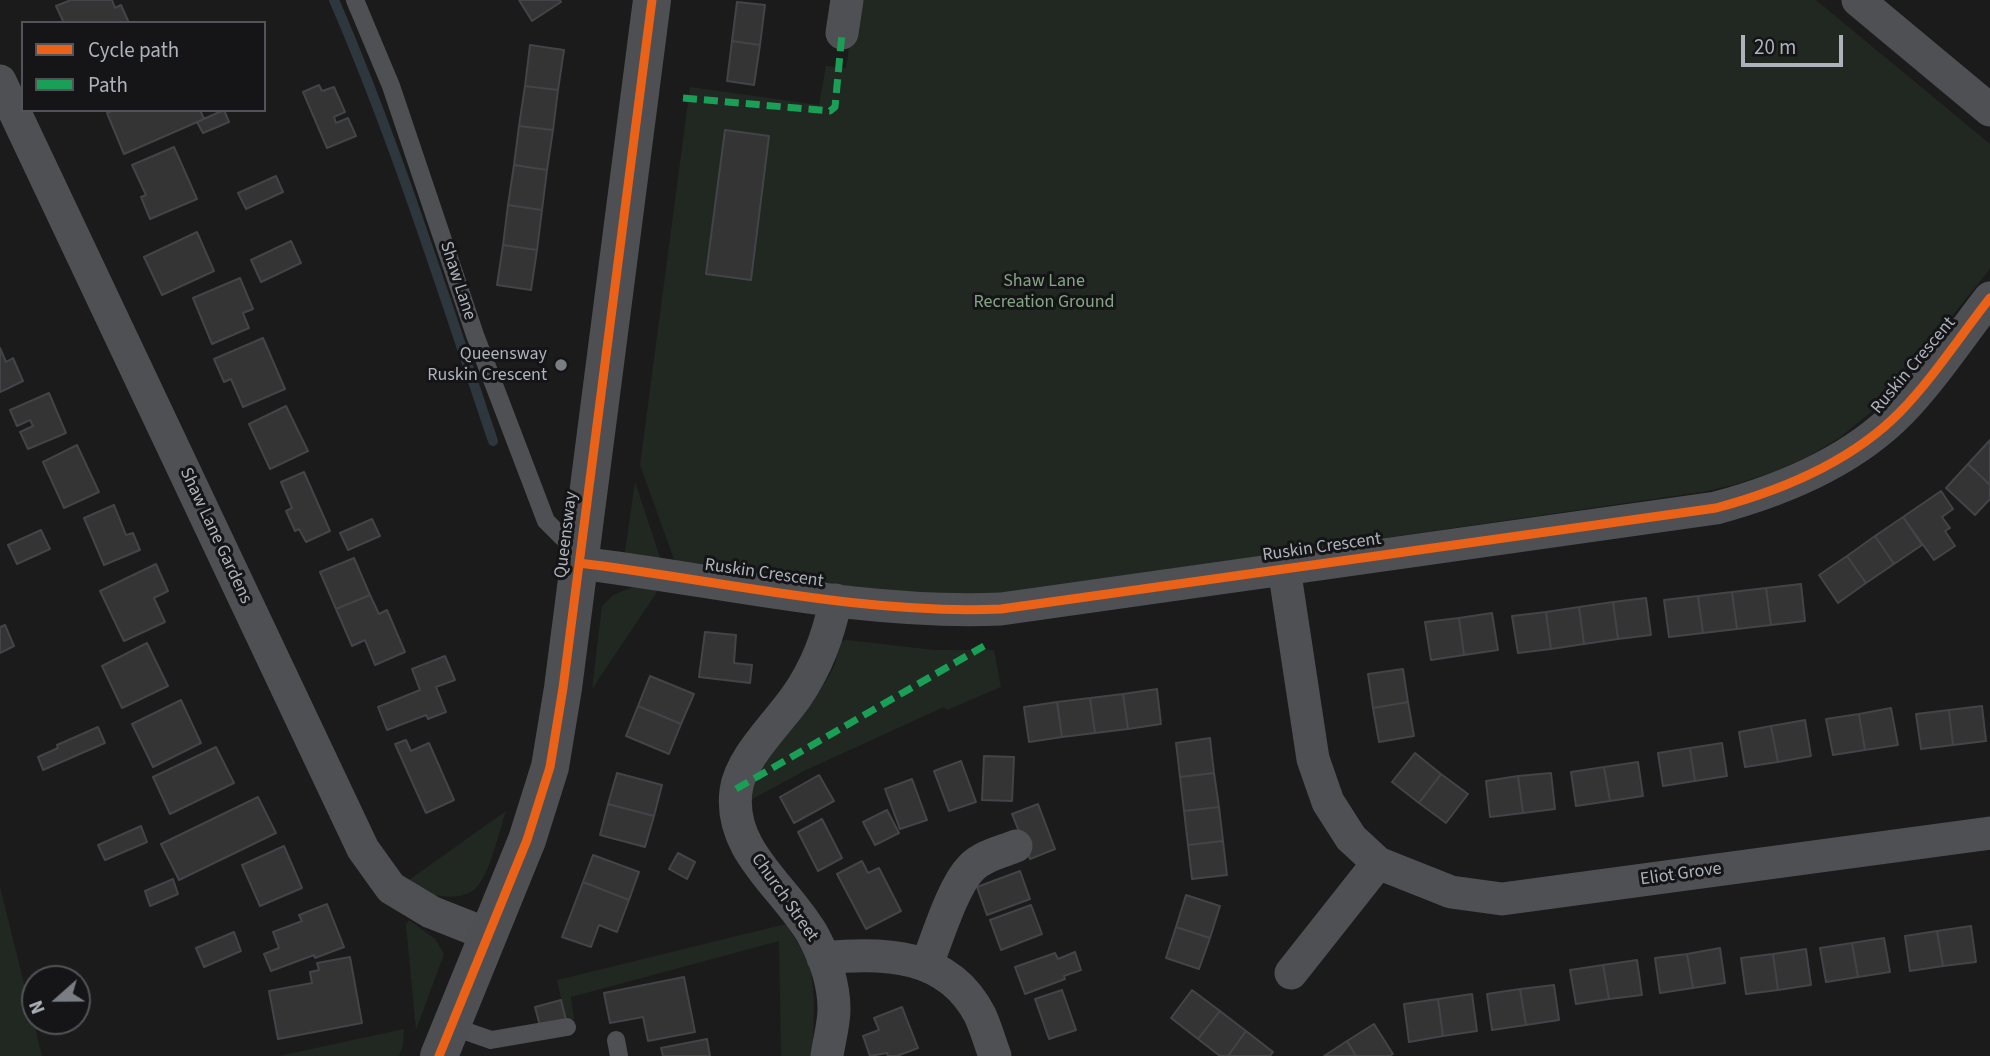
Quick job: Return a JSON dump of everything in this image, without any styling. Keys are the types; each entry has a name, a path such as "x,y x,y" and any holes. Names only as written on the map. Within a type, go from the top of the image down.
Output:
{"street":[{"name":"Queensway","path":"445,1041 527,840 550,766 563,688 652,0"},
{"path":"842,33 848,0"},
{"path":"1878,6 1990,110"},
{"name":"Shaw Lane Gardens","path":"0,81 362,849 391,888 431,912 489,935"},
{"name":"Ruskin Crescent","path":"580,554 836,600 956,611 1001,609 1717,508 1747,500 1829,464 1858,448 1879,432 1901,411 1990,298"},
{"name":"Eliot Grove","path":"1284,568 1313,759 1328,802 1351,838 1378,863 1451,892 1502,899 1990,832"},
{"name":"Church Street","path":"827,1056 834,1010 830,979 823,958 814,937 752,855 737,824 736,789 749,758 795,698 819,660 836,600"},
{"path":"927,964 961,879 972,866 983,859 1016,846"},
{"path":"1291,973 1378,863"},
{"path":"823,958 888,956 927,964 953,980 968,998 980,1016 995,1056"}],"lane":[{"name":"Shaw Lane","path":"355,0 391,86 475,335 546,521 580,554"},
{"path":"445,1041 491,1041 567,1027"}],"green space":[{"name":"Shaw Lane Recreation Ground","path":"856,0 1816,0 1990,144 1990,269 1881,404 1839,438 1774,472 1702,492 1011,592 942,597 860,589 675,562 640,465 690,87 819,105 826,66 846,68"},
{"path":"635,482 660,557 659,563 625,552"},
{"path":"635,586 657,589 657,592 592,689 602,606 613,595"},
{"path":"840,641 934,650 994,650 1001,687 947,710 944,707 806,770 745,803 757,769 808,699 825,683 835,664"},
{"path":"506,811 490,863 475,889 451,897 424,892 409,880"},
{"path":"0,887 21,972 21,1035 37,1035 42,1056 0,1056"},
{"path":"409,920 435,939 444,954 416,1030 406,925"},
{"path":"786,924 810,963 814,1000 813,1056 781,1056 779,941 571,997 574,1019 566,1020 557,980"},
{"path":"404,1029 399,1056 279,1056"}],"building":[{"path":"71,0 112,0 115,8 121,5 128,21 63,21 56,6"},
{"path":"519,0 560,0 561,2 532,21"},
{"path":"737,2 765,5 760,45 732,41"},
{"path":"732,41 760,45 754,85 727,81"},
{"path":"530,45 564,50 558,90 525,86"},
{"path":"319,85 322,91 334,87 345,112 334,117 336,123 348,118 356,136 327,148 303,92"},
{"path":"525,86 558,90 553,130 519,126"},
{"path":"201,112 204,119 124,154 107,113"},
{"path":"225,112 229,122 203,133 197,122"},
{"path":"519,126 553,130 547,170 514,165"},
{"path":"725,130 769,136 751,280 706,274"},
{"path":"174,147 197,199 150,219 141,197 146,195 132,165"},
{"path":"514,165 547,170 542,210 508,205"},
{"path":"276,176 283,192 246,209 238,193"},
{"path":"508,205 542,210 537,250 503,245"},
{"path":"197,232 214,271 162,295 144,257"},
{"path":"291,241 301,263 261,282 251,260"},
{"path":"503,245 537,250 531,290 497,285"},
{"path":"240,278 253,309 243,313 249,328 212,344 193,298"},
{"path":"263,338 285,389 243,407 231,379 224,382 214,359"},
{"path":"0,348 6,362 13,358 23,381 0,392"},
{"path":"49,393 66,433 28,449 20,432 33,426 30,420 17,426 10,410"},
{"path":"286,406 308,451 270,469 249,424"},
{"path":"1990,440 1990,485 1968,464"},
{"path":"77,445 99,492 64,508 43,462"},
{"path":"1968,464 1990,485 1990,499 1975,515 1946,488"},
{"path":"304,472 330,531 306,542 299,529 295,531 286,511 292,508 281,482"},
{"path":"1941,491 1953,509 1942,517 1950,528 1945,531 1955,546 1934,560 1903,517"},
{"path":"114,505 126,535 133,533 140,550 104,565 84,518"},
{"path":"1903,517 1922,545 1894,564 1875,536"},
{"path":"372,519 380,536 348,550 340,533"},
{"path":"41,530 50,549 17,564 8,545"},
{"path":"1875,536 1894,564 1866,583 1847,556"},
{"path":"1847,556 1866,583 1838,603 1819,575"},
{"path":"354,558 370,595 336,609 320,572"},
{"path":"156,564 168,591 154,598 165,622 124,641 100,591"},
{"path":"1801,584 1805,621 1771,625 1766,588"},
{"path":"1766,588 1771,625 1737,629 1732,592"},
{"path":"1732,592 1737,629 1703,633 1698,596"},
{"path":"370,595 379,614 387,610 405,652 375,665 365,640 352,646 336,609"},
{"path":"1698,596 1703,633 1669,637 1664,600"},
{"path":"1646,598 1651,635 1618,639 1613,602"},
{"path":"1613,602 1618,639 1584,644 1579,607"},
{"path":"1579,607 1584,644 1551,649 1546,612"},
{"path":"1546,612 1551,649 1518,653 1512,616"},
{"path":"1492,613 1498,650 1464,655 1459,618"},
{"path":"1459,618 1464,655 1431,660 1425,622"},
{"path":"5,625 14,646 0,653 0,627"},
{"path":"705,632 736,635 734,663 752,665 750,683 699,677"},
{"path":"147,643 168,686 122,708 102,666"},
{"path":"445,656 455,680 436,687 446,712 428,719 426,715 387,730 378,707 420,690 412,669"},
{"path":"1403,669 1408,702 1373,708 1368,674"},
{"path":"650,676 694,694 681,724 638,706"},
{"path":"1157,689 1161,724 1128,729 1123,694"},
{"path":"1123,694 1128,729 1095,733 1090,698"},
{"path":"1090,698 1095,733 1062,737 1057,702"},
{"path":"181,700 201,743 153,767 132,724"},
{"path":"1057,702 1062,737 1029,742 1024,707"},
{"path":"1408,702 1414,736 1379,742 1373,708"},
{"path":"638,706 681,724 669,754 626,736"},
{"path":"1982,706 1986,741 1953,745 1949,710"},
{"path":"1891,708 1898,745 1865,750 1859,714"},
{"path":"1949,710 1953,745 1921,749 1916,714"},
{"path":"1859,714 1865,750 1833,755 1826,719"},
{"path":"1805,720 1811,756 1778,762 1771,726"},
{"path":"1771,726 1778,762 1745,767 1739,732"},
{"path":"98,727 105,743 43,770 38,757 58,748 57,745"},
{"path":"1210,738 1214,773 1180,777 1176,743"},
{"path":"406,740 411,751 429,743 454,800 426,813 395,744"},
{"path":"1722,743 1727,776 1695,781 1690,748"},
{"path":"216,747 234,783 170,814 153,777"},
{"path":"1690,748 1695,781 1663,786 1658,753"},
{"path":"1415,753 1441,774 1419,803 1392,782"},
{"path":"984,756 1014,757 1012,801 982,800"},
{"path":"961,761 976,802 949,811 934,771"},
{"path":"1638,762 1643,796 1610,801 1604,767"},
{"path":"1604,767 1610,801 1576,806 1571,772"},
{"path":"617,773 662,785 654,816 608,804"},
{"path":"1214,773 1219,807 1184,811 1180,777"},
{"path":"1551,773 1555,809 1523,813 1518,776"},
{"path":"1441,774 1468,794 1446,823 1419,803"},
{"path":"819,775 834,801 794,823 780,797"},
{"path":"1518,776 1523,813 1490,817 1486,781"},
{"path":"912,779 927,820 900,829 885,789"},
{"path":"258,797 276,833 179,880 161,844"},
{"path":"608,804 654,816 645,847 600,835"},
{"path":"1038,804 1055,849 1030,859 1012,814"},
{"path":"1219,807 1223,841 1188,845 1184,811"},
{"path":"887,810 899,833 875,845 863,822"},
{"path":"822,819 842,858 818,871 798,832"},
{"path":"141,826 147,842 105,860 98,845"},
{"path":"1223,841 1227,875 1192,879 1188,845"},
{"path":"284,846 302,888 260,906 242,865"},
{"path":"678,853 695,862 687,879 669,869"},
{"path":"593,855 639,872 629,900 583,882"},
{"path":"862,861 868,873 879,868 901,911 866,929 837,874"},
{"path":"1020,871 1030,899 987,915 977,887"},
{"path":"173,879 178,894 150,906 145,891"},
{"path":"583,882 629,900 617,932 599,925 591,947 562,937"},
{"path":"1186,895 1220,906 1210,938 1176,927"},
{"path":"327,904 344,947 271,971 264,954 279,948 273,932 302,921 299,915"},
{"path":"1031,905 1042,934 1001,950 990,920"},
{"path":"1971,926 1976,962 1943,966 1937,931"},
{"path":"1176,927 1210,938 1199,969 1166,958"},
{"path":"1937,931 1943,966 1910,971 1905,936"},
{"path":"234,932 241,951 204,967 196,948"},
{"path":"1884,938 1890,972 1858,977 1852,943"},
{"path":"1852,943 1858,977 1826,982 1820,948"},
{"path":"1720,948 1725,983 1693,988 1687,954"},
{"path":"1806,949 1811,985 1778,990 1773,954"},
{"path":"1075,952 1081,970 1025,994 1015,967 1055,953 1058,959"},
{"path":"1687,954 1693,988 1660,993 1655,958"},
{"path":"1773,954 1778,990 1746,994 1741,958"},
{"path":"350,957 362,1023 278,1039 269,991 312,983 310,972 319,970 317,963"},
{"path":"1637,960 1642,995 1609,999 1603,965"},
{"path":"1603,965 1609,999 1576,1004 1570,970"},
{"path":"684,977 695,1032 648,1041 643,1017 610,1023 604,993"},
{"path":"1554,985 1559,1020 1526,1025 1520,989"},
{"path":"1520,989 1526,1025 1492,1030 1487,994"},
{"path":"1062,990 1076,1030 1049,1039 1035,999"},
{"path":"1192,990 1220,1011 1198,1039 1171,1018"},
{"path":"1472,994 1477,1031 1443,1036 1438,999"},
{"path":"1438,999 1443,1036 1409,1042 1404,1004"},
{"path":"561,1000 566,1020 540,1026 535,1007"},
{"path":"902,1007 918,1048 897,1056 888,1056 887,1053 870,1056 863,1036 879,1030 874,1018"},
{"path":"1220,1011 1246,1031 1228,1056 1220,1056 1198,1039"},
{"path":"1374,1024 1393,1054 1356,1056 1347,1041"},
{"path":"1246,1031 1273,1052 1270,1056 1228,1056"},
{"path":"707,1039 710,1056 663,1056 661,1048"},
{"path":"1347,1041 1356,1056 1324,1056"}],"waterway":[{"path":"334,0 398,163 493,441"}],"marked path":[{"path":"683,98 830,111 835,107 842,33"},
{"path":"736,789 984,646"}],"cycle path":[{"path":"439,1056 527,840 550,767 563,688 652,0"},
{"path":"579,563 842,602 895,607 1001,609 1716,508 1791,483 1815,472 1838,460 1881,430 1924,385 1990,298"}],"place":[{"name":"Queensway Ruskin Crescent","path":"561,365"}]}
